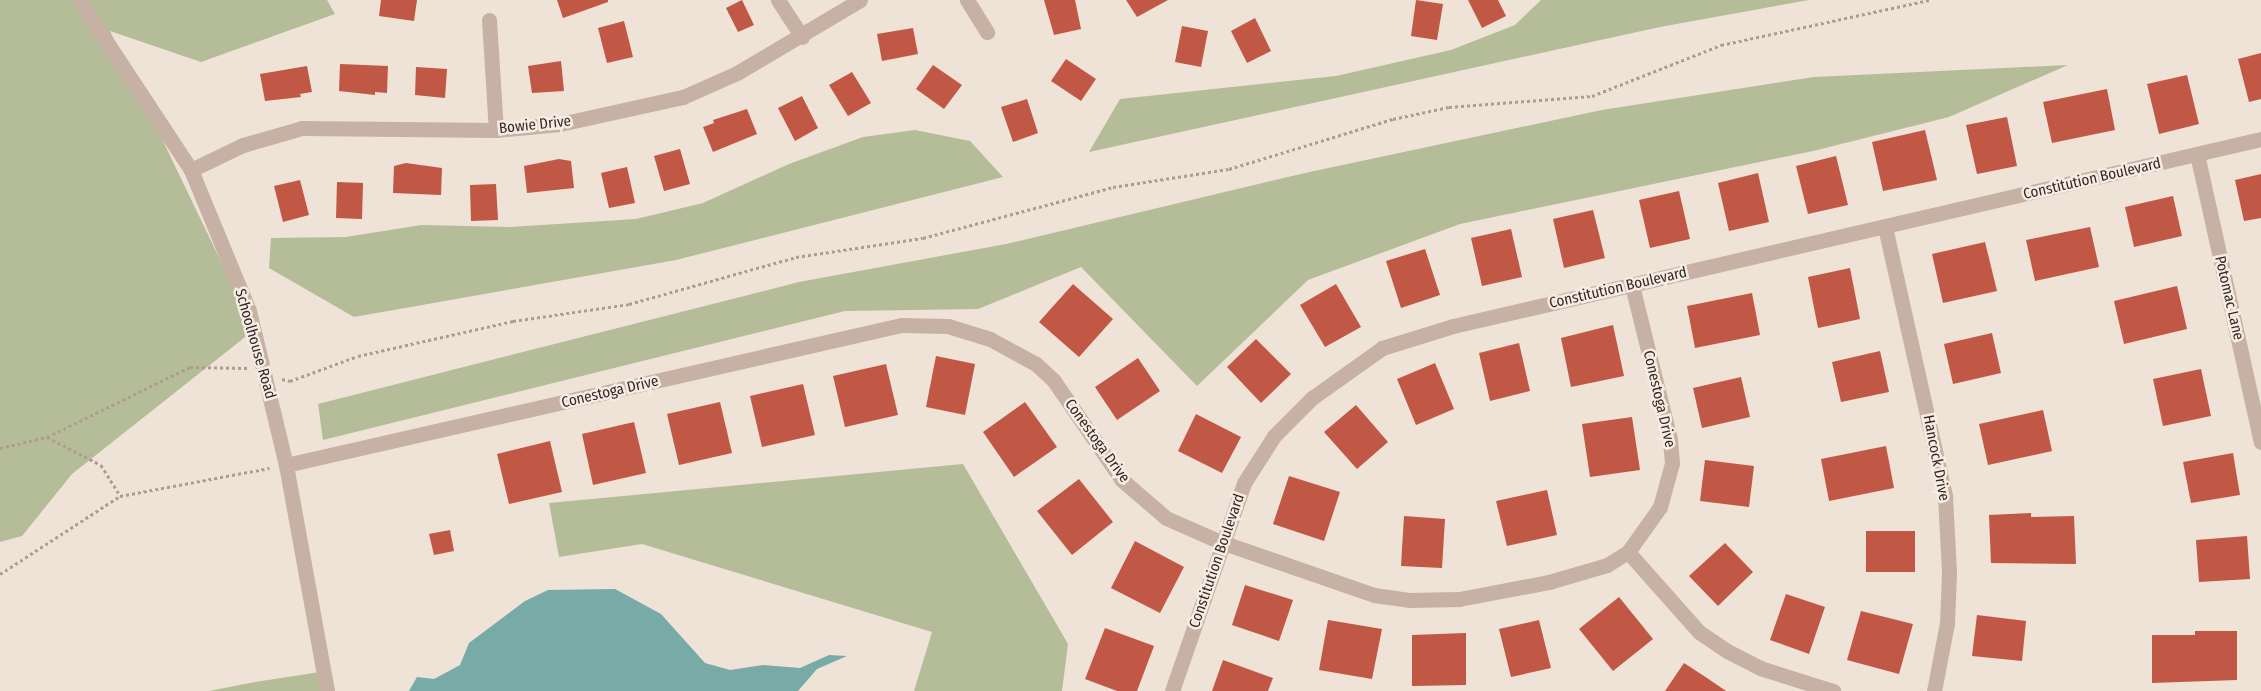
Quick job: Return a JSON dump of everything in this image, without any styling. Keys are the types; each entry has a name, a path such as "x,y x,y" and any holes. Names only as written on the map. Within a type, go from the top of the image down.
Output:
{"street":[{"name":"Schoolhouse Road","path":"79,0 191,170 207,200 249,311 266,374 286,465 327,691"},
{"path":"777,0 802,37"},
{"name":"Bowie Drive","path":"191,170 243,145 303,128 496,130 560,124 683,97 737,73 802,37 860,0"},
{"path":"967,0 987,32"},
{"path":"489,20 496,130"},
{"name":"Constitution Boulevard","path":"1172,691 1221,542 1244,483 1274,436 1357,363 1408,338 2261,139"},
{"name":"Potomac Lane","path":"2197,154 2261,442"},
{"name":"Hancock Drive","path":"1885,227 1945,496 1950,573 1947,623 1934,691"},
{"name":"Conestoga Drive","path":"286,465 870,332 924,324 980,335 1036,364 1054,381 1122,480 1166,518 1221,542 1374,595 1409,600 1459,599 1549,582 1607,566 1628,552 1660,507 1672,463 1632,285"},
{"path":"1628,552 1699,632 1727,651 1760,669 1833,691"}],"path":[{"path":"0,448 47,437 190,367 242,366 290,381 358,356 513,321 629,304 796,257 923,238 1113,187 1229,169 1393,119 1449,107 1592,96 1721,45 1929,0"},
{"path":"47,437 101,465 120,496"},
{"path":"0,574 120,496 286,465"}],"green space":[{"path":"0,0 327,0 335,14 201,62 110,31 254,330 72,474 22,536 0,542"},
{"path":"1541,0 1809,0 1660,27 1089,152 1120,99 1336,76 1451,50 1515,25"},
{"path":"2068,65 1949,117 1813,151 1460,224 1308,280 1197,386 1081,267 978,309 845,311 323,440 318,404 799,282 1006,244 1305,173 1602,110 1814,77"},
{"path":"915,130 970,141 1003,177 676,260 354,317 269,268 271,238 346,237 421,225 510,227 636,219 703,203 789,164 863,137"},
{"path":"963,464 1068,644 1062,691 914,691 932,632 642,544 559,557 549,503"},
{"path":"320,672 324,691 209,691 255,682"}],"water":[{"path":"615,589 661,614 705,663 730,670 763,665 800,668 829,655 847,656 817,669 798,691 409,691 417,677 434,679 460,665 469,643 525,601 548,590"}],"building":[{"path":"381,0 417,0 414,21 379,16"},
{"path":"557,0 608,0 608,2 563,18"},
{"path":"742,0 754,25 738,32 726,8"},
{"path":"1044,0 1075,0 1081,29 1054,35"},
{"path":"1126,0 1168,0 1137,17"},
{"path":"1416,0 1443,4 1437,40 1411,36"},
{"path":"1468,0 1498,0 1506,16 1482,28"},
{"path":"1255,18 1271,51 1247,63 1231,31"},
{"path":"624,21 633,57 607,63 598,28"},
{"path":"1182,26 1208,31 1201,67 1175,62"},
{"path":"913,28 918,54 882,61 877,34"},
{"path":"2261,53 2261,99 2249,102 2238,59"},
{"path":"1066,59 1096,79 1081,101 1051,81"},
{"path":"561,61 564,91 532,93 528,66"},
{"path":"340,64 388,66 387,93 375,92 375,95 339,91"},
{"path":"933,65 962,85 944,109 916,89"},
{"path":"307,66 312,92 300,94 301,97 265,101 260,74"},
{"path":"416,67 447,69 445,98 415,95"},
{"path":"852,72 871,103 848,116 829,85"},
{"path":"2187,75 2199,124 2159,134 2147,84"},
{"path":"2107,89 2115,130 2052,143 2043,102"},
{"path":"802,96 818,128 795,141 778,108"},
{"path":"1027,99 1038,133 1013,142 1001,107"},
{"path":"747,109 757,134 713,152 703,127 714,123 713,120"},
{"path":"2007,117 2017,166 1977,174 1966,125"},
{"path":"1925,130 1937,180 1883,191 1872,142"},
{"path":"680,149 690,184 664,191 654,156"},
{"path":"1836,156 1848,205 1808,214 1796,166"},
{"path":"559,159 571,161 574,188 527,193 524,166"},
{"path":"406,163 442,168 441,195 393,193 394,166"},
{"path":"627,167 635,203 609,208 601,173"},
{"path":"1758,173 1769,222 1729,231 1718,183"},
{"path":"2261,174 2261,218 2244,221 2235,180"},
{"path":"300,180 309,215 283,222 274,186"},
{"path":"337,182 363,183 362,219 336,218"},
{"path":"496,184 498,220 471,221 470,185"},
{"path":"1679,191 1690,239 1650,248 1639,200"},
{"path":"2173,196 2182,236 2134,247 2125,207"},
{"path":"1593,210 1605,258 1564,268 1553,219"},
{"path":"2090,227 2099,267 2035,281 2026,240"},
{"path":"1511,229 1522,277 1482,286 1471,238"},
{"path":"1985,242 1997,291 1943,303 1932,254"},
{"path":"1425,249 1440,295 1401,308 1386,261"},
{"path":"1850,268 1860,319 1818,328 1808,277"},
{"path":"1073,284 1113,319 1079,357 1039,322"},
{"path":"1336,284 1361,327 1325,347 1300,305"},
{"path":"2177,286 2187,329 2124,344 2114,301"},
{"path":"1752,293 1760,335 1695,348 1687,306"},
{"path":"1613,325 1624,376 1571,387 1561,338"},
{"path":"1992,333 2001,373 1953,384 1944,344"},
{"path":"1256,339 1291,374 1261,403 1227,367"},
{"path":"1519,343 1530,391 1490,401 1479,353"},
{"path":"1880,351 1889,392 1841,402 1832,362"},
{"path":"936,356 975,364 965,415 926,407"},
{"path":"1138,358 1160,391 1117,420 1095,387"},
{"path":"1435,363 1454,409 1416,425 1397,379"},
{"path":"886,364 898,415 845,427 833,376"},
{"path":"2201,369 2211,416 2163,426 2153,379"},
{"path":"1741,377 1750,417 1702,428 1693,388"},
{"path":"803,384 815,435 762,447 750,396"},
{"path":"720,402 732,453 679,465 667,414"},
{"path":"1025,402 1057,447 1014,477 983,432"},
{"path":"1356,405 1388,442 1357,469 1324,432"},
{"path":"2043,410 2052,451 1988,465 1979,424"},
{"path":"1196,414 1241,437 1222,473 1178,451"},
{"path":"1632,417 1640,470 1590,477 1582,424"},
{"path":"634,422 646,473 593,485 582,434"},
{"path":"550,441 562,492 509,504 497,454"},
{"path":"1886,446 1894,488 1829,501 1821,459"},
{"path":"2233,453 2240,495 2191,503 2183,462"},
{"path":"1705,460 1754,466 1749,507 1700,501"},
{"path":"1289,476 1340,492 1324,541 1273,524"},
{"path":"1079,479 1113,522 1072,555 1037,511"},
{"path":"1547,490 1557,535 1507,546 1496,501"},
{"path":"2031,513 2031,517 2074,516 2076,564 1991,563 1989,515"},
{"path":"1404,516 1445,519 1442,568 1401,566"},
{"path":"450,530 454,551 434,555 429,534"},
{"path":"1866,531 1915,531 1915,572 1866,572"},
{"path":"2247,536 2250,579 2199,582 2196,540"},
{"path":"1135,541 1184,567 1160,613 1111,588"},
{"path":"1725,543 1753,572 1718,606 1689,576"},
{"path":"1245,585 1293,600 1279,641 1232,625"},
{"path":"1786,594 1825,607 1809,654 1770,640"},
{"path":"1619,597 1653,639 1613,671 1579,629"},
{"path":"1861,611 1913,624 1899,674 1847,660"},
{"path":"1977,615 2026,621 2022,661 1972,656"},
{"path":"1328,620 1382,629 1372,679 1319,670"},
{"path":"1539,620 1551,668 1511,677 1499,629"},
{"path":"1105,628 1154,646 1137,691 1117,691 1085,679"},
{"path":"2195,631 2237,631 2237,680 2152,683 2152,635 2195,635"},
{"path":"1466,633 1466,685 1412,686 1412,635"},
{"path":"1223,660 1273,678 1268,691 1212,691"},
{"path":"1684,663 1707,678 1726,691 1665,691"}]}
